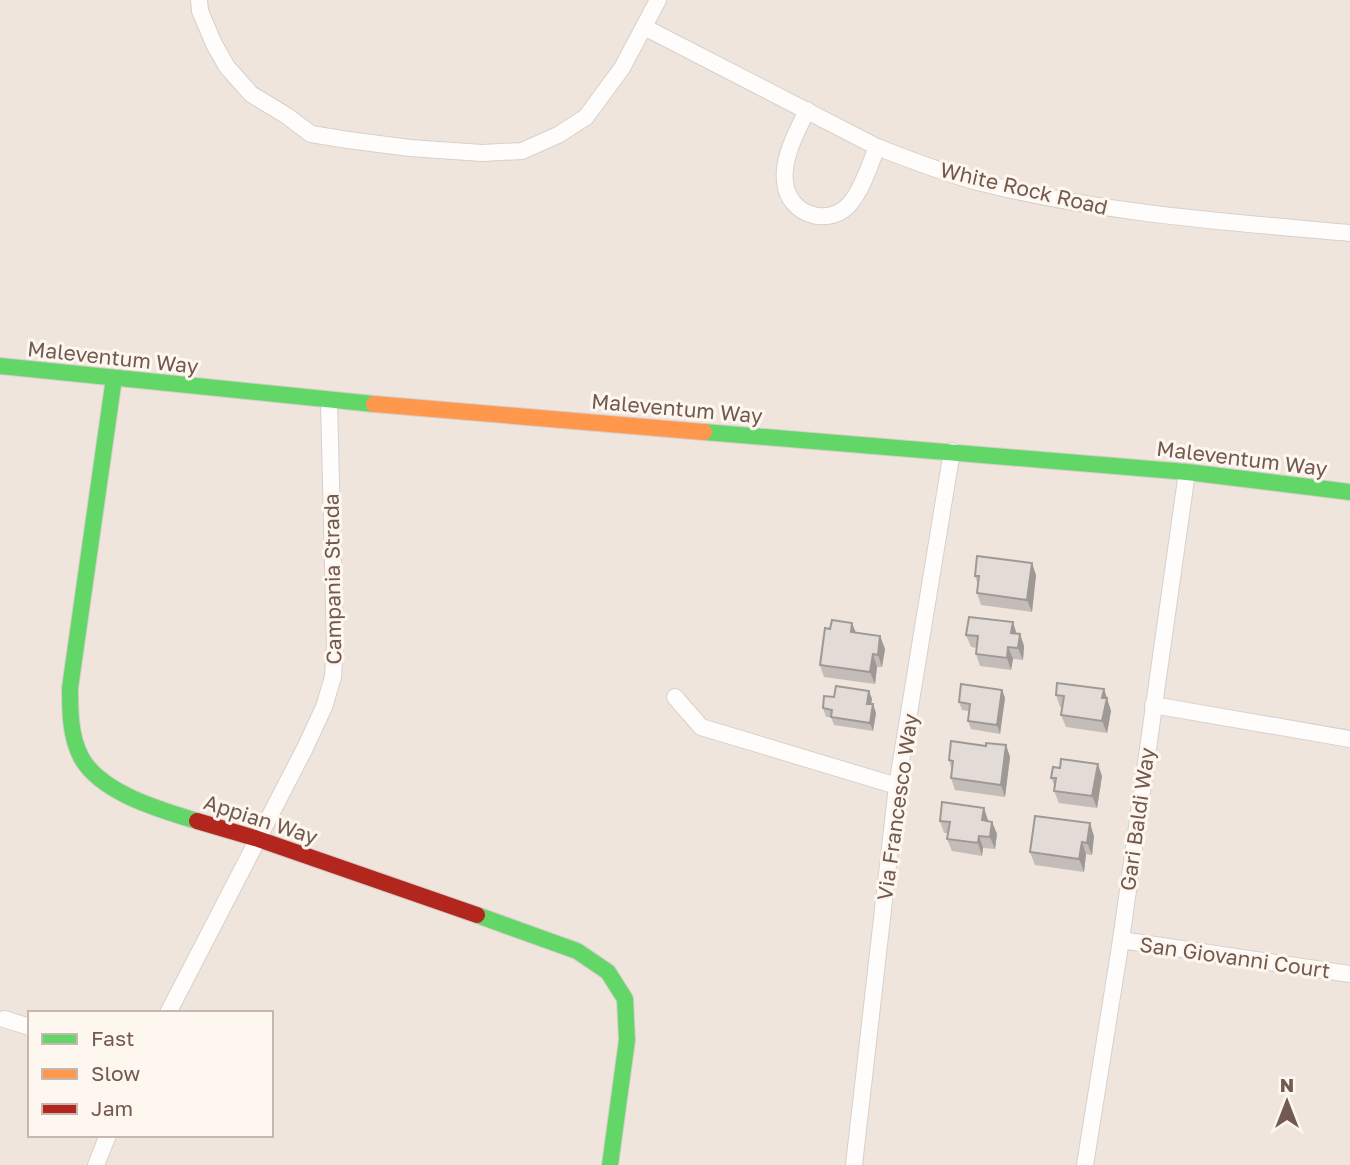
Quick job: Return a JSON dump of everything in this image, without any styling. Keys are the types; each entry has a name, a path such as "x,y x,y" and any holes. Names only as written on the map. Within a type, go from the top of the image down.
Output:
{"street":[{"path":"198,0 214,44 227,67 251,94 311,134 410,148 470,153 522,150 558,135 586,117 622,68 658,0"},
{"name":"White Rock Road","path":"645,27 877,147 978,182 1064,201 1350,233"},
{"path":"807,110 788,155 785,182 792,202 810,214 824,217 838,214 852,202 877,147"},
{"name":"Maleventum Way","path":"0,366 328,401 1187,472 1350,492"},
{"name":"Appian Way","path":"114,379 70,688 69,709 75,741 91,772 124,794 152,807 258,839 577,951 608,972 625,999 627,1040 610,1165"},
{"name":"Campania Strada","path":"169,1011 330,693 335,645 328,401"},
{"name":"Via Francesco Way","path":"853,1165 897,786 952,451"},
{"name":"Gari Baldi Way","path":"1085,1165 1121,940 1187,472"},
{"path":"675,697 702,727 897,786"},
{"path":"1153,705 1350,739"},
{"name":"San Giovanni Court","path":"1121,940 1350,974"},
{"path":"4,1019 28,1026"},
{"path":"96,1165 107,1137"}],"shaded area":[{"path":"0,0 1350,0 1350,1165 0,1165"}],"building":[{"path":"977,556 1032,563 1027,600 977,593"},
{"path":"969,617 1013,622 1011,633 1020,634 1018,648 1008,647 1007,658 976,654 978,636 966,635"},
{"path":"832,620 852,623 851,632 880,636 878,655 873,654 870,672 820,665 825,628 830,629"},
{"path":"1057,683 1104,689 1102,698 1107,698 1102,721 1061,715 1064,696 1056,695"},
{"path":"961,684 1002,690 997,725 968,721 970,704 959,702"},
{"path":"836,686 869,691 867,704 873,704 870,723 831,717 832,710 823,708 824,696 834,697"},
{"path":"951,741 986,746 986,743 1006,745 1001,785 951,778"},
{"path":"1061,759 1098,764 1092,796 1054,791 1056,778 1051,778 1053,767 1060,768"},
{"path":"942,802 984,808 982,820 992,822 990,837 979,836 978,843 947,839 950,822 940,821"},
{"path":"1035,816 1090,823 1087,843 1082,842 1079,859 1030,852"}],"traffic: fast":[{"path":"0,366 374,404"},
{"path":"114,378 70,688 73,732 81,757 102,781 133,798 197,821"},
{"path":"704,432 1187,472 1350,492"},
{"path":"477,915 577,951 608,972 625,999 627,1040 610,1165"}],"traffic: slow":[{"path":"374,404 704,432"}],"traffic: jam":[{"path":"197,821 255,838 477,915"}]}
